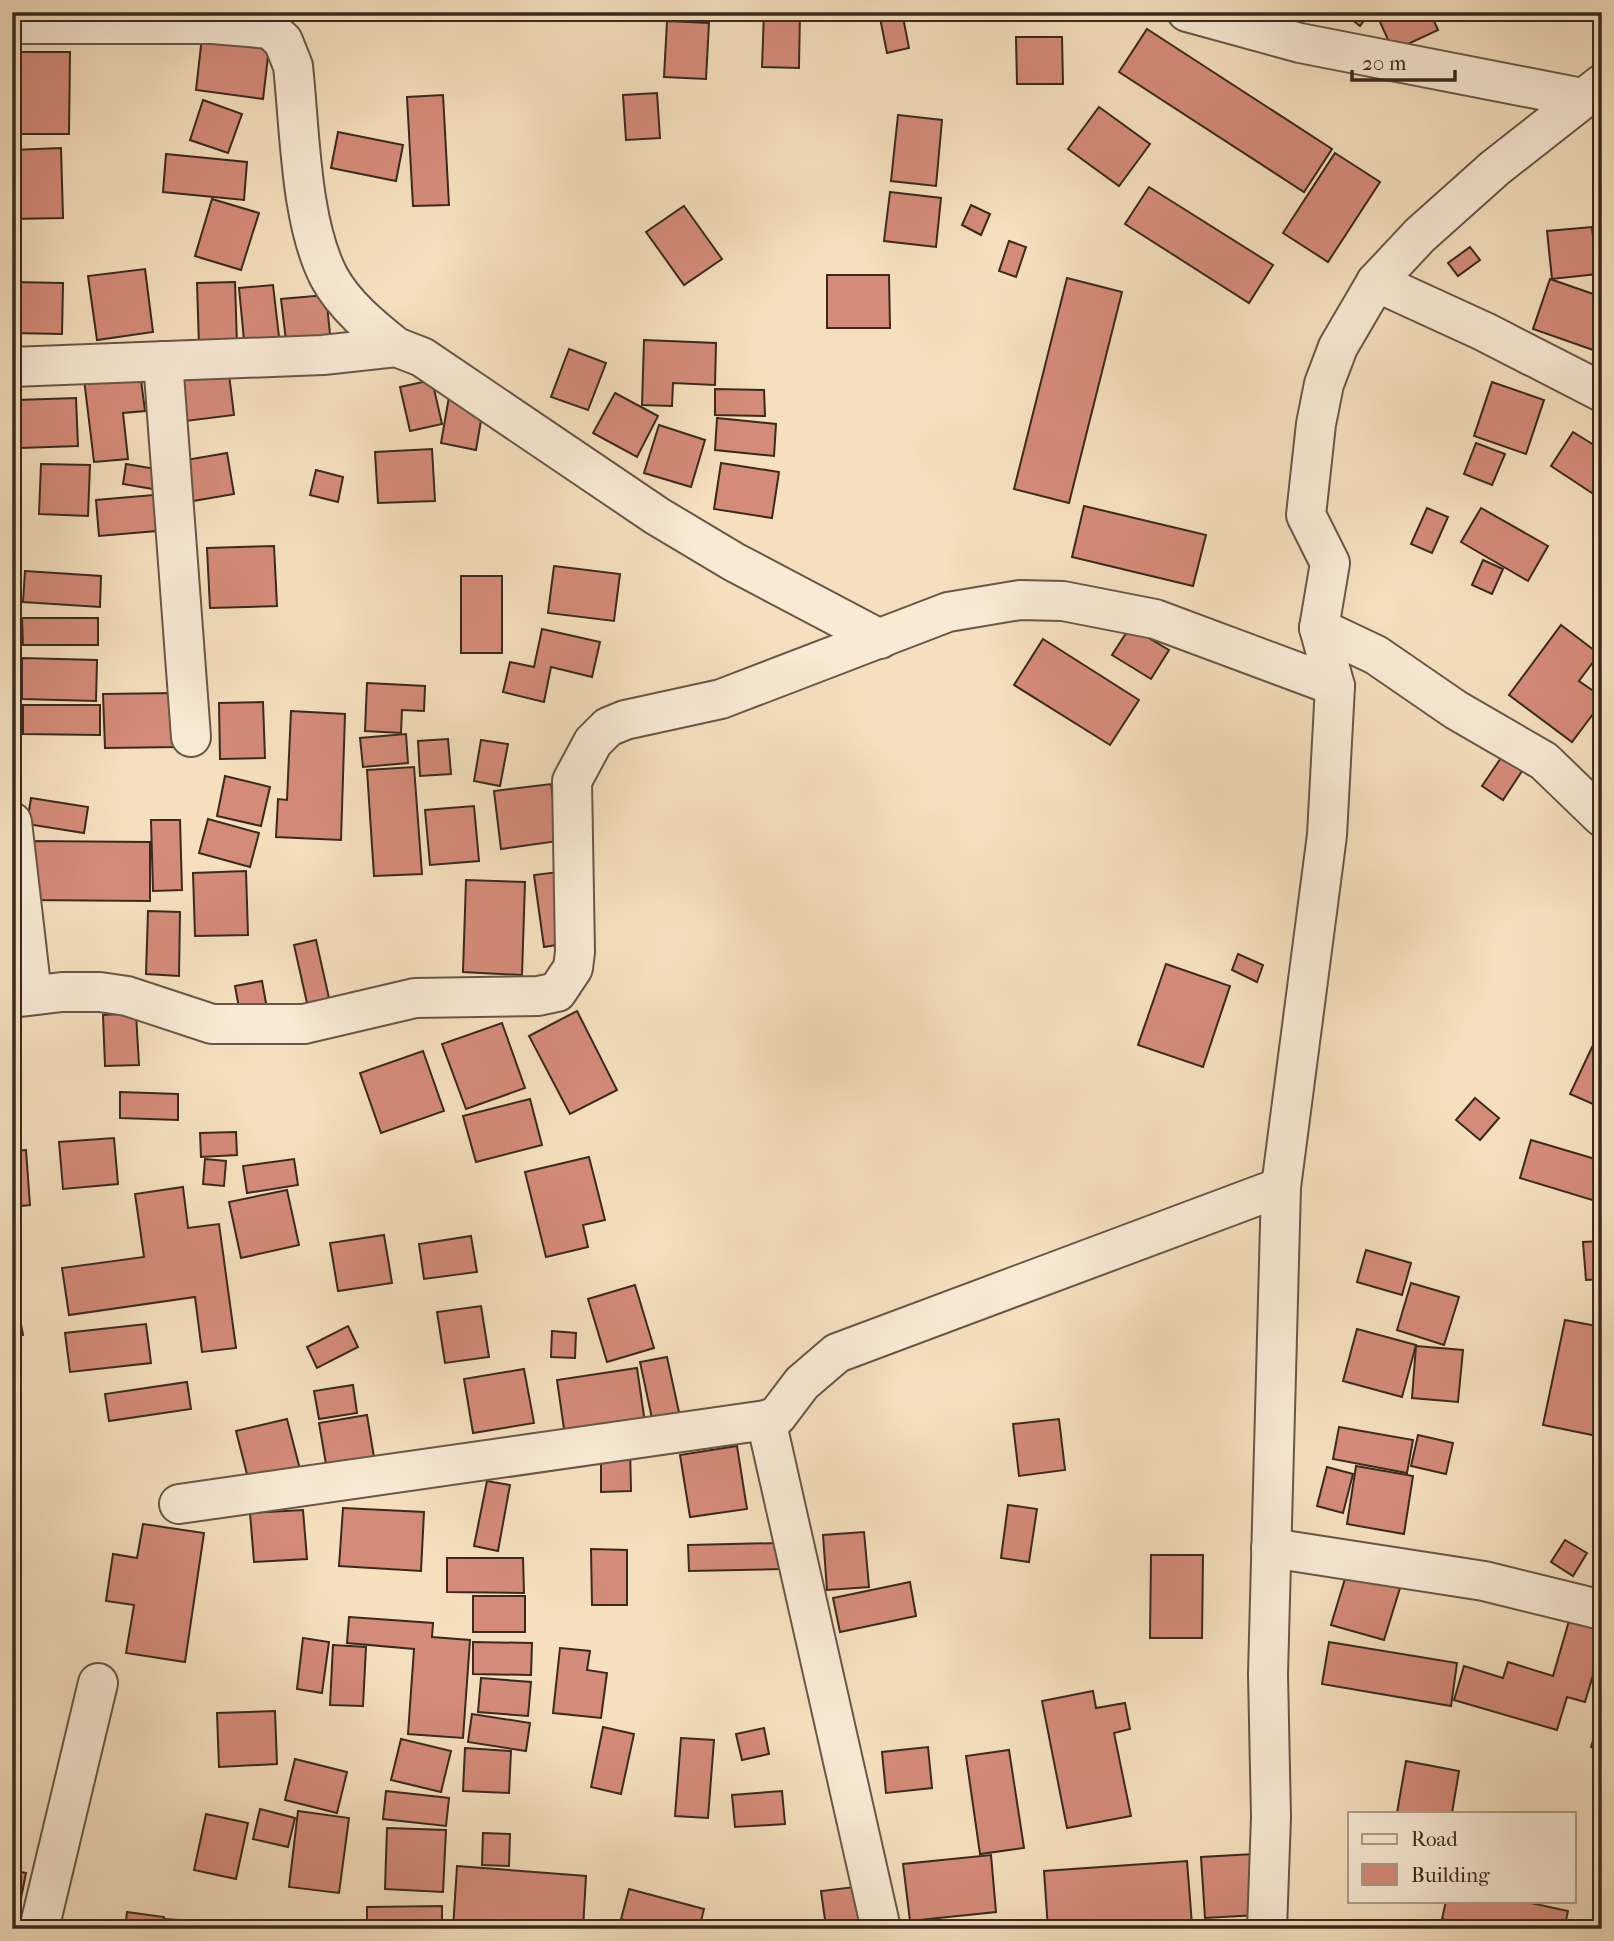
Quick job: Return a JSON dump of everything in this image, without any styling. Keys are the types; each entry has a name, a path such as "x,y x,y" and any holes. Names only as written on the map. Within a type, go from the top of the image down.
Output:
{"street":[{"path":"1187,12 1300,43 1592,91"},
{"path":"12,24 213,24 270,29 283,41 293,66 312,237 330,279 371,327 396,347 422,358 559,453 657,516 734,562 880,639"},
{"path":"1267,1929 1271,1548 1281,1187 1327,835 1335,686 1319,628 1330,564 1306,515 1315,424 1324,384 1338,347 1376,282 1420,235 1495,168 1592,91"},
{"path":"1376,282 1485,332 1602,392"},
{"path":"12,367 323,355 396,347"},
{"path":"163,361 191,737"},
{"path":"12,822 22,996 100,992 127,996 212,1024 304,1024 415,998 538,996 557,992 573,968 575,952 572,781 593,743 608,727 625,719 721,699 948,612 983,604 1020,600 1063,601 1155,619 1335,686"},
{"path":"1319,628 1376,655 1456,710 1544,761 1602,817"},
{"path":"179,1504 766,1420 777,1416 802,1383 837,1353 1281,1187"},
{"path":"766,1420 881,1929"},
{"path":"1271,1548 1484,1581 1602,1610"},
{"path":"39,1929 99,1683"}],"building":[{"path":"764,12 800,12 799,68 762,67"},
{"path":"902,12 909,48 887,53 879,13"},
{"path":"1342,12 1370,12 1360,26"},
{"path":"1430,12 1438,30 1393,51 1376,13"},
{"path":"667,21 709,23 706,79 664,77"},
{"path":"203,28 269,48 263,99 196,90"},
{"path":"1147,29 1332,149 1304,192 1119,72"},
{"path":"1016,37 1062,37 1063,84 1017,84"},
{"path":"12,52 70,52 69,134 12,134"},
{"path":"657,93 660,138 626,140 623,95"},
{"path":"443,95 449,205 413,206 407,97"},
{"path":"203,100 242,114 228,153 190,140"},
{"path":"1099,107 1150,144 1119,186 1068,149"},
{"path":"898,115 942,120 936,186 891,181"},
{"path":"338,132 403,145 396,181 331,168"},
{"path":"61,148 63,218 12,219 12,150"},
{"path":"1335,153 1380,182 1328,262 1283,233"},
{"path":"166,154 247,162 244,200 163,192"},
{"path":"1149,187 1273,265 1249,303 1125,224"},
{"path":"890,192 941,198 936,247 884,241"},
{"path":"212,199 259,213 241,270 195,256"},
{"path":"971,205 990,214 981,235 962,225"},
{"path":"684,206 722,259 684,285 646,232"},
{"path":"1592,227 1597,274 1552,279 1547,231"},
{"path":"1009,241 1026,247 1016,277 999,271"},
{"path":"1470,247 1480,260 1458,276 1448,263"},
{"path":"145,269 153,332 97,340 88,276"},
{"path":"827,275 889,275 890,328 827,328"},
{"path":"1067,278 1122,292 1069,503 1014,489"},
{"path":"1550,279 1602,297 1602,325 1593,350 1533,329"},
{"path":"12,282 63,283 62,334 12,333"},
{"path":"235,282 237,345 199,346 197,283"},
{"path":"273,285 279,337 244,340 239,288"},
{"path":"326,295 331,344 287,349 281,299"},
{"path":"644,340 716,343 715,385 673,383 672,406 642,405"},
{"path":"569,349 606,363 588,410 551,397"},
{"path":"228,366 234,415 186,421 179,373"},
{"path":"140,372 145,411 123,413 128,459 94,462 84,379"},
{"path":"432,380 442,424 410,431 400,387"},
{"path":"1492,382 1544,400 1526,454 1474,436"},
{"path":"715,389 764,390 765,416 715,415"},
{"path":"615,393 658,416 637,457 593,433"},
{"path":"449,397 484,403 476,450 441,443"},
{"path":"76,398 78,446 20,448 18,400"},
{"path":"717,418 776,424 774,456 715,450"},
{"path":"659,425 705,440 691,487 644,473"},
{"path":"1573,432 1602,450 1601,499 1551,466"},
{"path":"1476,443 1505,454 1492,485 1464,474"},
{"path":"432,449 435,501 378,503 375,452"},
{"path":"227,453 234,494 193,501 186,460"},
{"path":"721,463 779,472 772,518 714,509"},
{"path":"41,464 90,465 88,516 39,514"},
{"path":"126,464 162,470 159,490 123,484"},
{"path":"316,470 343,477 338,502 310,495"},
{"path":"165,494 168,530 99,536 96,500"},
{"path":"1084,506 1206,535 1193,586 1072,557"},
{"path":"1427,508 1448,517 1432,553 1411,544"},
{"path":"1481,508 1548,546 1528,581 1461,542"},
{"path":"274,546 277,606 210,608 207,548"},
{"path":"1483,560 1503,569 1492,594 1472,585"},
{"path":"554,566 620,574 614,621 548,613"},
{"path":"25,571 101,576 100,607 23,602"},
{"path":"461,576 502,576 502,653 461,653"},
{"path":"22,618 98,618 98,645 23,645"},
{"path":"1561,625 1599,654 1579,681 1602,697 1602,702 1572,742 1509,695"},
{"path":"1130,627 1169,650 1151,679 1112,655"},
{"path":"542,629 600,642 592,677 551,667 544,702 503,692 510,662 534,667"},
{"path":"1043,639 1139,700 1110,745 1014,685"},
{"path":"22,658 97,660 96,701 22,699"},
{"path":"367,683 425,686 424,711 402,710 401,733 365,731"},
{"path":"177,693 178,747 105,748 103,694"},
{"path":"263,702 265,758 220,759 219,703"},
{"path":"23,705 100,705 100,735 23,734"},
{"path":"291,711 345,714 341,840 276,837 278,799 287,800"},
{"path":"406,734 408,763 363,767 360,738"},
{"path":"448,739 451,774 420,776 418,741"},
{"path":"481,740 508,744 500,786 474,781"},
{"path":"1505,752 1526,765 1503,800 1482,786"},
{"path":"414,767 422,874 374,876 367,770"},
{"path":"225,776 270,787 261,826 217,816"},
{"path":"551,784 558,841 501,849 494,791"},
{"path":"31,798 88,807 84,833 27,824"},
{"path":"474,806 479,861 430,865 425,810"},
{"path":"208,819 259,833 250,867 199,853"},
{"path":"151,820 180,820 182,890 153,891"},
{"path":"26,841 150,842 150,901 26,900"},
{"path":"246,871 248,935 195,936 193,873"},
{"path":"558,872 568,943 544,947 534,875"},
{"path":"466,880 525,882 522,975 463,972"},
{"path":"148,911 180,912 179,976 146,974"},
{"path":"316,940 331,1007 309,1012 294,945"},
{"path":"1238,954 1263,965 1257,982 1232,970"},
{"path":"1166,964 1230,986 1203,1067 1138,1045"},
{"path":"262,981 268,1014 241,1019 235,986"},
{"path":"577,1011 617,1090 570,1114 529,1036"},
{"path":"136,1013 139,1065 105,1066 103,1015"},
{"path":"502,1023 525,1088 466,1109 442,1044"},
{"path":"1602,1026 1602,1108 1570,1094"},
{"path":"423,1051 444,1111 381,1133 360,1073"},
{"path":"120,1092 178,1094 178,1120 120,1118"},
{"path":"1475,1098 1499,1118 1480,1140 1456,1120"},
{"path":"530,1099 542,1145 476,1162 463,1116"},
{"path":"236,1132 237,1155 201,1157 200,1133"},
{"path":"114,1138 118,1184 63,1189 59,1142"},
{"path":"1531,1140 1602,1161 1602,1203 1520,1178"},
{"path":"26,1150 30,1205 12,1207 12,1151"},
{"path":"589,1157 605,1220 583,1225 588,1247 546,1257 525,1172"},
{"path":"205,1159 226,1161 224,1186 203,1184"},
{"path":"294,1159 298,1185 247,1193 243,1166"},
{"path":"183,1187 188,1228 219,1224 236,1348 202,1352 195,1297 69,1315 62,1268 144,1257 135,1194"},
{"path":"287,1190 299,1245 241,1258 229,1202"},
{"path":"384,1235 392,1283 338,1291 330,1243"},
{"path":"471,1236 477,1272 424,1279 419,1244"},
{"path":"1602,1241 1602,1279 1586,1280 1583,1242"},
{"path":"1366,1250 1411,1263 1402,1295 1357,1282"},
{"path":"12,1277 23,1335 12,1337"},
{"path":"1411,1283 1459,1297 1444,1345 1397,1330"},
{"path":"635,1285 654,1348 607,1362 588,1299"},
{"path":"481,1306 489,1357 445,1363 437,1312"},
{"path":"1565,1320 1602,1327 1602,1437 1543,1425"},
{"path":"146,1324 151,1363 70,1372 65,1333"},
{"path":"348,1326 358,1347 317,1368 307,1347"},
{"path":"1357,1329 1416,1345 1402,1397 1343,1381"},
{"path":"552,1331 576,1333 575,1358 551,1357"},
{"path":"1416,1346 1463,1350 1458,1402 1412,1398"},
{"path":"667,1357 680,1417 653,1423 640,1362"},
{"path":"637,1368 645,1423 565,1436 557,1380"},
{"path":"524,1369 534,1423 473,1433 464,1379"},
{"path":"187,1382 191,1409 109,1421 105,1394"},
{"path":"353,1385 357,1413 319,1419 314,1391"},
{"path":"367,1415 375,1463 327,1470 319,1423"},
{"path":"287,1419 302,1477 251,1490 236,1431"},
{"path":"1059,1419 1065,1470 1019,1476 1013,1424"},
{"path":"1339,1427 1413,1440 1407,1473 1333,1459"},
{"path":"1418,1435 1453,1443 1446,1474 1411,1466"},
{"path":"601,1446 630,1447 631,1491 601,1492"},
{"path":"737,1446 747,1509 690,1517 680,1455"},
{"path":"1356,1466 1413,1476 1404,1534 1347,1524"},
{"path":"1327,1467 1353,1474 1343,1513 1317,1506"},
{"path":"487,1481 510,1485 498,1551 474,1546"},
{"path":"1008,1505 1037,1509 1029,1562 1001,1558"},
{"path":"343,1508 424,1512 421,1571 339,1566"},
{"path":"303,1510 307,1559 254,1562 250,1513"},
{"path":"143,1524 204,1533 185,1662 126,1653 134,1605 106,1601 113,1554 137,1558"},
{"path":"864,1532 869,1587 827,1590 823,1535"},
{"path":"1565,1540 1587,1553 1573,1576 1551,1562"},
{"path":"781,1543 782,1569 689,1571 688,1545"},
{"path":"591,1549 627,1550 627,1605 592,1605"},
{"path":"1151,1555 1203,1555 1202,1638 1150,1638"},
{"path":"447,1558 523,1558 524,1593 447,1592"},
{"path":"1347,1572 1400,1588 1384,1640 1331,1625"},
{"path":"910,1582 916,1616 840,1632 833,1598"},
{"path":"473,1596 525,1596 525,1632 473,1632"},
{"path":"1571,1614 1602,1624 1602,1645 1585,1702 1567,1697 1557,1730 1454,1700 1464,1666 1503,1678 1508,1662 1553,1676"},
{"path":"349,1617 433,1623 432,1637 470,1640 463,1738 408,1734 414,1649 347,1643"},
{"path":"303,1638 329,1642 322,1693 297,1689"},
{"path":"473,1642 532,1643 531,1675 473,1674"},
{"path":"1329,1642 1457,1663 1451,1706 1322,1684"},
{"path":"333,1645 366,1647 363,1706 330,1705"},
{"path":"560,1648 590,1651 587,1670 607,1673 601,1718 553,1713"},
{"path":"1602,1667 1602,1696 1594,1693"},
{"path":"481,1678 531,1682 528,1716 478,1712"},
{"path":"1093,1691 1096,1708 1125,1703 1130,1729 1114,1733 1131,1816 1067,1828 1042,1701"},
{"path":"275,1711 277,1764 219,1767 217,1713"},
{"path":"472,1714 530,1723 526,1751 468,1742"},
{"path":"1602,1716 1602,1751 1591,1747"},
{"path":"603,1727 634,1734 621,1794 591,1787"},
{"path":"764,1728 769,1754 742,1760 736,1734"},
{"path":"681,1738 714,1740 708,1818 675,1816"},
{"path":"401,1739 451,1751 441,1792 391,1780"},
{"path":"928,1747 932,1788 886,1793 882,1752"},
{"path":"465,1748 511,1751 509,1793 463,1791"},
{"path":"1009,1750 1024,1848 980,1854 966,1756"},
{"path":"295,1759 347,1772 337,1813 285,1800"},
{"path":"1406,1761 1459,1771 1452,1812 1397,1812"},
{"path":"386,1791 449,1798 446,1826 383,1819"},
{"path":"782,1791 785,1824 735,1827 732,1795"},
{"path":"260,1809 295,1818 288,1847 253,1839"},
{"path":"298,1811 349,1818 339,1893 289,1887"},
{"path":"206,1814 248,1823 236,1879 194,1870"},
{"path":"387,1828 446,1830 443,1892 385,1889"},
{"path":"483,1833 510,1834 509,1866 482,1865"},
{"path":"1254,1854 1258,1915 1205,1918 1201,1857"},
{"path":"991,1855 996,1912 910,1921 903,1864"},
{"path":"1187,1861 1192,1925 1048,1929 1044,1871"},
{"path":"457,1866 586,1876 583,1929 453,1929"},
{"path":"12,1870 26,1873 15,1929 12,1929"},
{"path":"871,1885 876,1921 826,1927 821,1891"},
{"path":"629,1889 704,1909 699,1929 658,1929 621,1919"},
{"path":"1446,1902 1527,1902 1568,1911 1564,1929 1485,1929 1442,1919"},
{"path":"442,1906 442,1929 367,1929 367,1907"},
{"path":"127,1912 164,1917 163,1929 125,1929"},
{"path":"164,1919 256,1925 255,1929 164,1929"},
{"path":"316,1923 316,1929 281,1929 281,1924"},
{"path":"321,1923 346,1923 346,1929 321,1929"}]}
